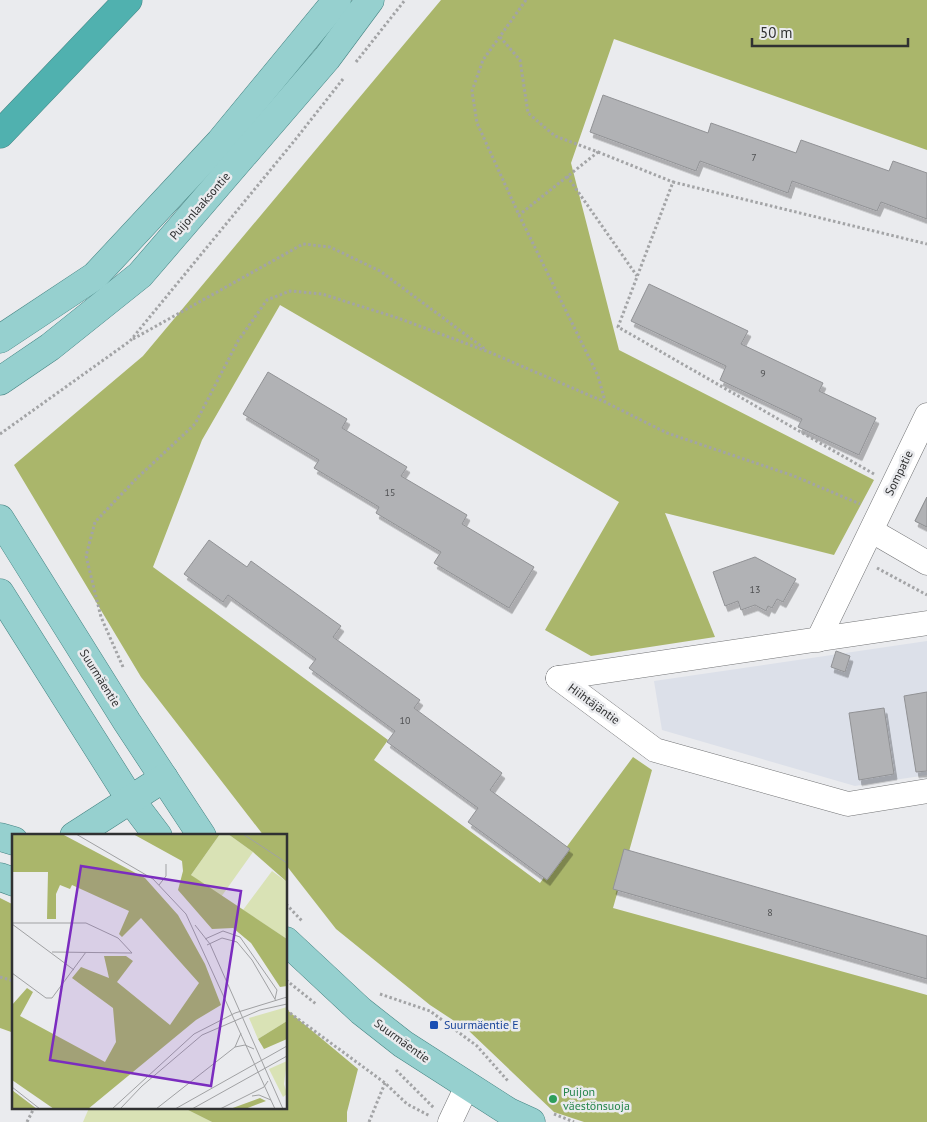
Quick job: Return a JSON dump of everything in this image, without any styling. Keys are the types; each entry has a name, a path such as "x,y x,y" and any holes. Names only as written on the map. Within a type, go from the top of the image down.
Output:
{"highway":[{"path":"0,134 128,0"}],"main road":[{"path":"0,339 95,276 220,142 337,0"},
{"name":"Puijonlaaksontie","path":"0,381 50,347 140,276 327,58 370,0"},
{"name":"Suurmäentie","path":"0,520 201,834"},
{"path":"0,593 130,799 148,833 181,805"},
{"path":"77,834 164,778"},
{"path":"0,877 12,881"},
{"name":"Suurmäentie","path":"295,933 361,1010 403,1044 509,1112 542,1118"}],"street":[{"name":"Sompatie","path":"818,640 927,415"},
{"path":"875,522 927,562"},
{"name":"Hiihtäjäntie","path":"927,622 558,678 655,750 848,804 927,791"},
{"path":"441,1120 468,1086"}],"path":[{"path":"350,70 405,0"},
{"path":"526,0 483,60 472,91 477,123 519,215 598,376 605,402"},
{"path":"500,37 520,60 528,113 555,136 673,182 927,244"},
{"path":"130,341 296,140 344,78"},
{"path":"519,215 598,152"},
{"path":"567,176 637,276"},
{"path":"673,182 618,327 892,485"},
{"path":"0,434 130,341 303,244 330,247 380,271 489,352"},
{"path":"124,669 102,617 86,556 95,522 136,479 195,424 238,341 268,300 290,290 322,294 398,318 489,352 605,402 667,433 794,476 875,522"},
{"path":"859,558 927,595"},
{"path":"288,910 295,933"},
{"path":"376,992 430,1011 477,1046 509,1081"},
{"path":"288,1011 385,1084 407,1104 441,1120"},
{"path":"369,1122 385,1084"},
{"path":"27,1122 33,1110"},
{"path":"542,1118 574,1122"}],"shaded area":[{"path":"927,641 927,775 855,786 662,730 654,681"}],"green space":[{"path":"441,0 927,0 927,150 614,39 571,163 619,350 874,480 834,555 665,513 715,637 591,656 545,630 619,502 280,305 202,440 153,567 388,740 374,760 540,883 633,757 652,770 613,908 927,995 927,1122 584,1122 554,1112 468,1030 430,1005 336,929 288,868 288,834 262,834 141,677 14,465 143,356"},
{"path":"0,898 12,904 12,1032 0,1028"},
{"path":"288,1011 358,1069 347,1112 347,1122 212,1122 188,1110 288,1110"},
{"path":"88,1110 188,1110 212,1122 83,1122"}],"building":[{"path":"603,95 708,133 711,123 796,153 801,140 889,171 893,161 927,173 927,219 881,202 877,211 792,181 788,193 700,161 696,171 590,132"},
{"path":"649,284 748,331 741,344 823,383 819,391 876,418 859,455 798,427 802,419 720,380 726,366 631,321"},
{"path":"268,372 347,419 342,428 407,467 401,476 467,515 462,524 534,567 509,608 434,563 441,552 376,513 379,507 314,468 319,460 243,414"},
{"path":"927,497 927,527 915,521"},
{"path":"927,497 927,527 915,521"},
{"path":"209,540 247,567 251,561 341,626 333,637 420,700 414,708 502,773 490,790 570,849 547,880 468,822 478,808 387,742 395,731 309,668 316,659 228,595 223,602 184,574"},
{"path":"755,557 796,579 783,602 777,599 772,608 768,606 766,611 755,605 741,610 738,601 725,606 713,572"},
{"path":"836,651 850,656 845,672 831,667"},
{"path":"927,692 927,771 916,772 904,696"},
{"path":"884,708 894,774 859,780 849,713"},
{"path":"624,849 927,936 927,979 613,889"}],"place":[{"name":"Suurmäentie E","path":"434,1025"},
{"name":"Puijon väestönsuoja","path":"553,1099"}]}
